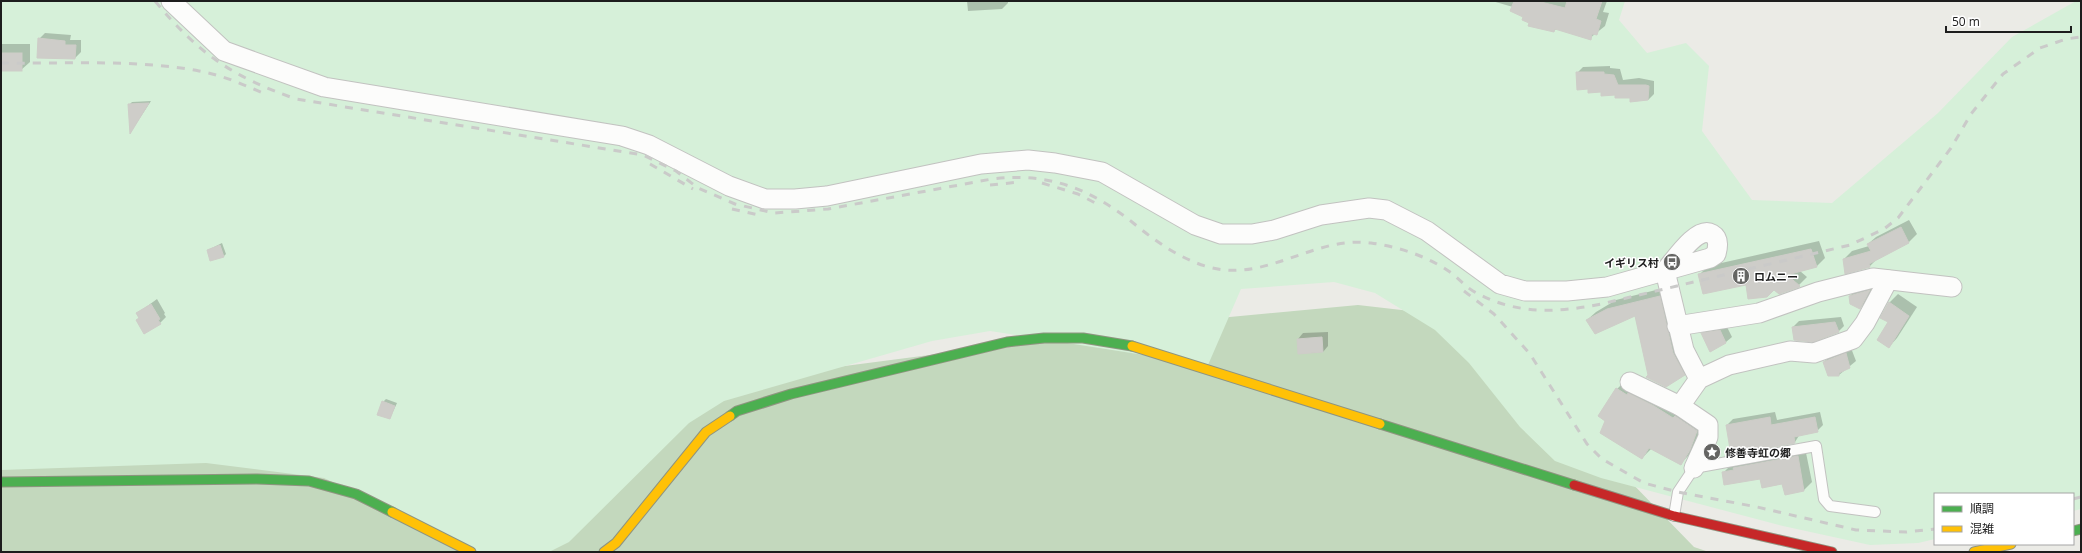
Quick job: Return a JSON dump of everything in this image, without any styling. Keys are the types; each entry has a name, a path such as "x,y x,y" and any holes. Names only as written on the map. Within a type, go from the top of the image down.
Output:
{"street":[{"path":"170,1 224,51 324,87 622,136 649,145 729,186 764,199 795,199 827,196 982,164 1035,161 1067,164 1102,172 1195,225 1221,234 1252,234 1322,215 1369,208 1386,210 1427,231 1500,284 1525,291 1567,291 1607,287 1665,271 1684,350 1699,379"},
{"path":"1677,326 1759,313 1847,284 1873,278 1952,288"},
{"path":"1680,406 1699,379 1729,365 1790,350 1814,353 1853,340 1865,323 1888,280"},
{"path":"604,552 616,543 706,432 737,411 791,394 1007,342 1044,338 1083,338 1132,346 1674,516 1714,524 1817,550 1832,552"},
{"path":"1630,382 1680,406 1708,426 1708,437 1694,468"},
{"path":"1,482 257,479 309,481 356,494 471,552"},
{"path":"1974,552 2006,545"}],"lane":[{"path":"1674,516 1678,492 1694,468 1816,446 1822,492 1827,503 1830,506 1875,512"}],"green space":[{"name":"修善寺虹の郷","path":"1,1 1625,1 1619,20 1647,53 1686,43 1709,66 1702,131 1752,200 1832,203 1938,113 2012,37 2076,1 2081,1 2081,509 2074,511 2074,493 1934,493 1934,539 1918,543 1870,545 1783,526 1601,478 1555,461 1520,427 1469,363 1435,330 1375,293 1334,282 1241,289 1208,365 990,331 932,341 724,401 689,423 569,542 549,552 477,552 324,478 206,463 1,470"},
{"path":"1,301 590,399 1198,320 1358,305 1445,315 1527,375 1694,547 1709,552 1,552"}],"building":[{"path":"1514,1 1537,1 1565,8 1567,1 1602,1 1596,19 1601,21 1597,35 1592,34 1591,40 1555,29 1554,32 1528,26 1529,23 1522,20 1523,17 1510,11"},
{"path":"38,38 65,41 65,45 76,45 75,59 37,58"},
{"path":"1,53 22,53 22,71 1,71"},
{"path":"1576,72 1604,72 1604,74 1614,75 1618,85 1649,86 1648,100 1630,102 1630,98 1615,98 1615,95 1601,96 1601,92 1588,93 1588,89 1577,90"},
{"path":"149,103 130,134 128,104"},
{"path":"1901,227 1909,243 1869,264 1870,267 1845,274 1843,259 1871,251 1867,244"},
{"path":"220,245 224,257 210,261 207,250"},
{"name":"ロムニー","path":"1811,249 1817,267 1787,275 1800,286 1799,287 1779,294 1774,290 1767,297 1748,299 1746,285 1703,294 1698,274"},
{"path":"1870,290 1860,309 1850,304 1849,296"},
{"path":"1660,296 1673,353 1685,375 1666,387 1646,377 1648,375 1635,316 1595,334 1586,320 1607,309"},
{"path":"1889,302 1909,316 1889,348 1877,340 1888,322 1880,318"},
{"path":"151,304 160,319 158,320 161,324 144,334 136,320 139,318 136,313"},
{"path":"1835,322 1839,332 1813,342 1794,340 1792,327"},
{"path":"1720,330 1726,343 1710,352 1701,333"},
{"path":"1322,337 1323,352 1298,354 1297,339"},
{"path":"1846,353 1850,368 1839,373 1839,376 1828,376 1823,362"},
{"path":"1616,388 1627,395 1628,393 1654,406 1673,418 1675,416 1697,431 1690,450 1681,465 1649,448 1642,459 1600,433 1605,421 1598,416"},
{"path":"382,401 395,406 390,419 377,415"},
{"path":"1770,417 1771,425 1815,417 1818,432 1794,437 1795,443 1731,455 1726,425"},
{"path":"1798,456 1804,491 1785,495 1782,484 1762,488 1760,479 1724,485 1722,472 1734,470 1733,468"}],"railway":[{"path":"155,1 186,35 218,61 234,72 296,99 643,155 676,171 698,188 735,204 774,213 828,209 992,179 1012,177 1031,178 1066,185 1100,200 1175,253 1205,266 1227,270 1248,269 1269,265 1329,246 1350,242 1371,243 1392,247 1432,261 1450,272 1467,287 1489,299 1520,308 1536,310 1568,309 1601,304 1850,245 1884,229 1898,218 1951,148 1971,114 2003,74 2040,48 2066,39 2081,37"},
{"path":"1,63 126,63 175,67 216,75 263,93"},
{"path":"650,164 693,189"},
{"path":"990,185 1020,182"},
{"path":"1042,183 1078,194 1101,206"},
{"path":"732,209 763,216"},
{"path":"1464,291 1494,314 1530,354 1587,444 1602,459 1644,483 1678,492 1757,507 1856,530 1906,532 1934,529"},
{"path":"2074,499 2081,497"}],"traffic: fast":[{"path":"730,416 737,411 791,394 1007,342 1044,338 1083,338 1132,346"},
{"path":"1380,424 1574,485"},
{"path":"1,482 257,479 309,481 356,494 392,512"},
{"path":"2074,531 2081,529"}],"traffic: slow":[{"path":"1132,346 1380,424"},
{"path":"604,552 616,543 706,432 730,416"},
{"path":"392,512 471,552"},
{"path":"1974,552 2006,545"}],"traffic: jam":[{"path":"1574,485 1674,516 1832,552"}],"place":[{"name":"イギリス村","path":"1672,262"},
{"name":"ロムニー","path":"1741,276"},
{"name":"修善寺虹の郷","path":"1712,452"}]}
